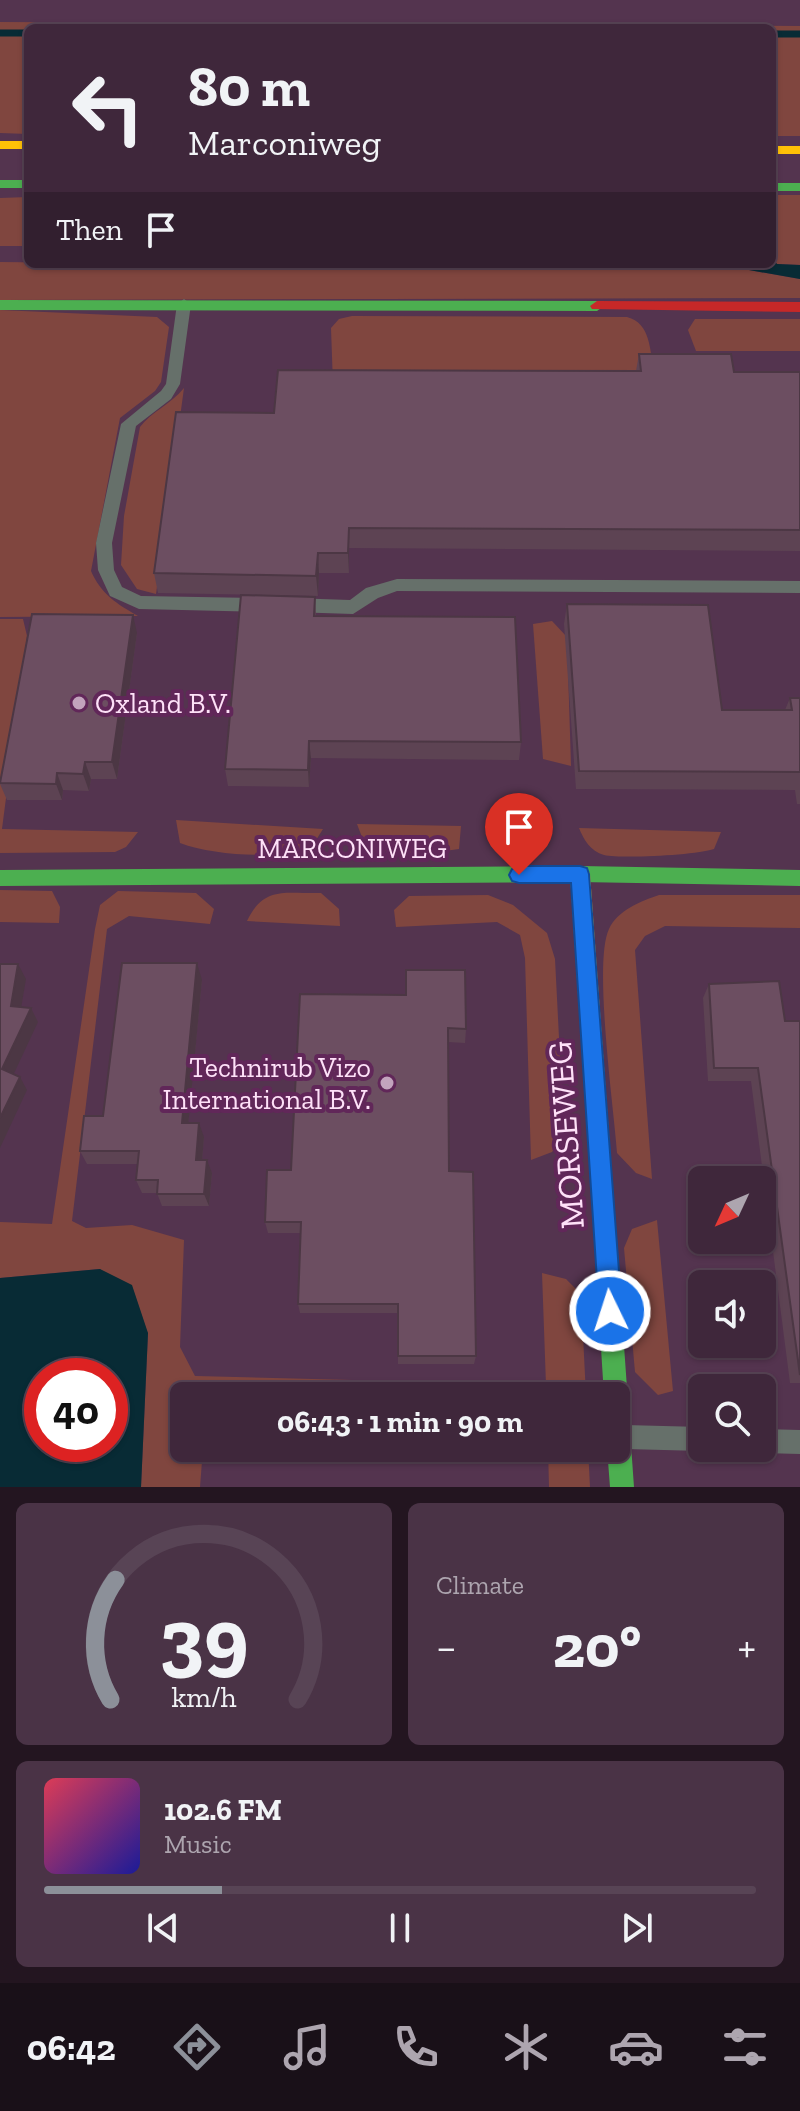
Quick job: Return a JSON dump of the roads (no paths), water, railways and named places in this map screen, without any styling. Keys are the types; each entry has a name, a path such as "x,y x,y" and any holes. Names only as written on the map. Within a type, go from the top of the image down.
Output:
{"main road":[{"path":"0,145 24,145"},
{"path":"776,150 800,150"},
{"path":"0,184 24,184"},
{"path":"776,187 800,187"},
{"path":"0,305 800,307"},
{"name":"MARCONIWEG","path":"0,878 580,874 800,878"},
{"name":"MORSEWEG","path":"580,874 615,1382"},
{"name":"MORSEWEG","path":"621,1462 622,1487"}],"lane":[{"path":"184,304 173,384 166,395 129,424 104,543 106,570 116,591 139,602 353,607 372,593 397,585 800,587"},
{"path":"630,1436 688,1438"},
{"path":"776,1441 800,1442"}],"water":[{"path":"776,263 800,265 800,279 749,270 553,268 776,268"},
{"path":"100,1269 132,1285 148,1333 141,1487 0,1487 0,1278"}],"waterway":[{"path":"0,33 24,33"},
{"path":"776,34 800,34"}],"place":[{"name":"Oxland B.V.","path":"79,703"},
{"name":"Technirub Vizo International B.V.","path":"387,1083"}]}
